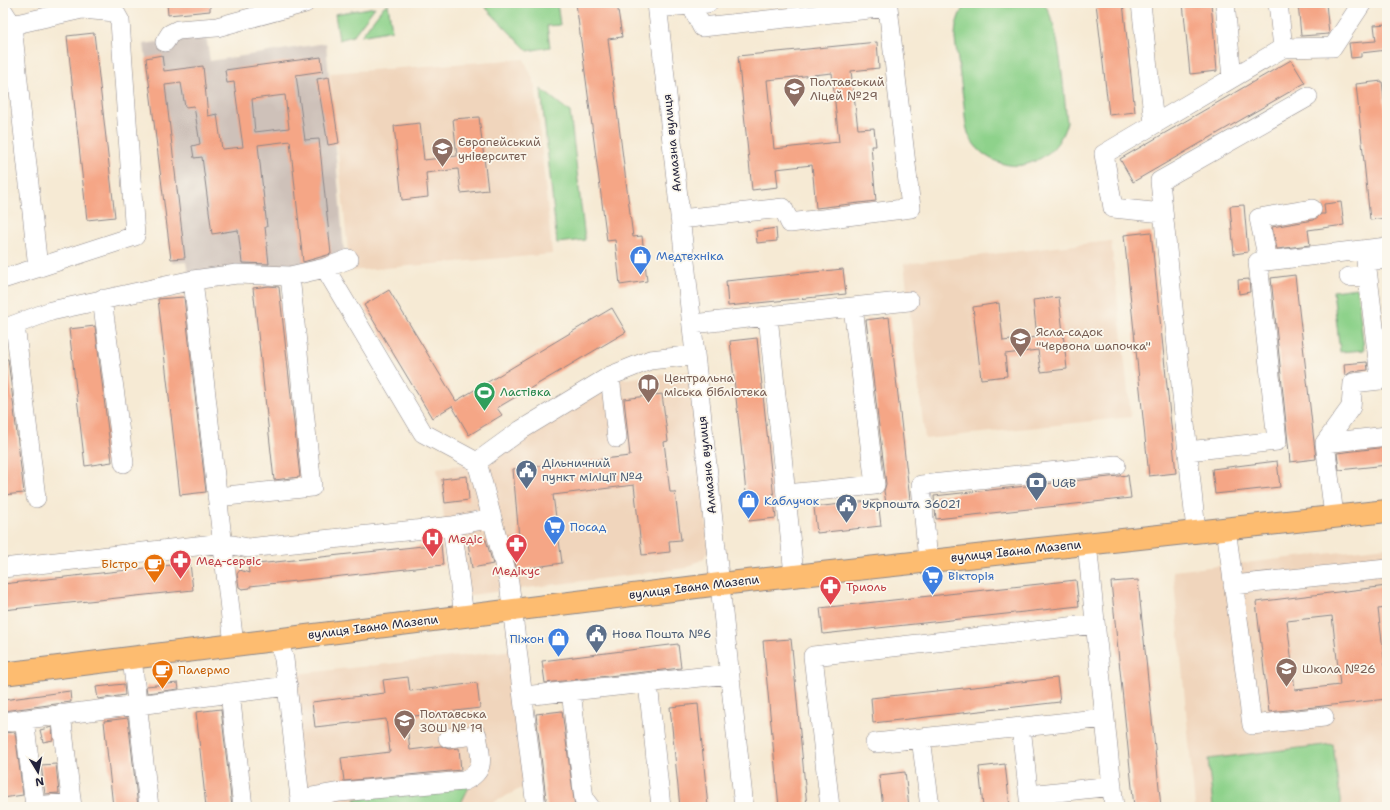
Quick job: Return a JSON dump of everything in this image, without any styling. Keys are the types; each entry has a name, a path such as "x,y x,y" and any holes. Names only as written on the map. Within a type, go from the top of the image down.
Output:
{"main road":[{"name":"вулиця Івана Мазепи","path":"3,674 794,575 1387,510"}],"street":[{"path":"165,42 170,34 178,30 216,27 305,3"},
{"path":"1141,3 1154,124"},
{"path":"1225,3 1232,78"},
{"path":"1278,3 1283,48"},
{"path":"1163,213 1113,208 1104,154 1283,48 1333,47 1362,3"},
{"path":"658,6 700,4 702,27 888,7 910,208 790,223 783,208 680,219"},
{"name":"Алмазна вулиця","path":"658,6 744,807"},
{"path":"3,279 38,268 134,236 120,21 114,12 82,9 8,18 38,268"},
{"path":"1196,532 1160,181 1308,97"},
{"path":"1268,260 1259,218 1312,209"},
{"path":"1188,451 1277,441 1258,262 1387,247"},
{"path":"36,498 9,327 51,311 193,280 237,274 290,276 325,268 349,259"},
{"path":"1334,516 1325,443 1351,407 1353,383 1380,380 1382,359 1358,276 1366,261 1387,259"},
{"path":"325,268 423,433 477,462 509,582 514,609 536,807"},
{"path":"217,497 312,487 290,276"},
{"path":"193,280 234,645"},
{"path":"102,299 124,463"},
{"path":"692,324 909,301"},
{"path":"787,494 875,485 853,307"},
{"path":"768,316 794,575"},
{"path":"477,462 521,430 610,376 650,360 695,355"},
{"path":"610,376 617,438"},
{"path":"1325,443 1387,436"},
{"path":"928,561 921,485 1116,465"},
{"path":"3,568 223,543 248,548 452,526 492,518"},
{"path":"452,526 464,616"},
{"path":"1226,528 1252,725 1324,717"},
{"path":"1087,543 1114,807"},
{"path":"1233,585 1387,568"},
{"path":"830,807 813,656 1095,624"},
{"path":"278,639 284,659 288,686 301,803 340,792 464,780 472,777 478,772 481,765 476,735 448,738"},
{"path":"132,658 149,807"},
{"path":"524,696 729,674"},
{"path":"648,683 662,807"},
{"path":"3,722 288,686"},
{"path":"571,691 584,799 590,807"},
{"path":"230,693 243,807"},
{"path":"24,719 35,806 71,805 61,714"},
{"path":"875,743 1105,718"},
{"path":"1021,727 1030,801 1112,786"},
{"path":"922,738 930,807"}],"shaded area":[{"path":"206,35 210,61 326,43 345,263 190,284 186,262 172,263 144,44"},
{"name":"Європейський університет","path":"524,59 535,84 552,254 350,271 330,73"},
{"name":"Ясла-садок \"Червона шапочка\"","path":"1111,241 1131,417 925,439 904,264"},
{"path":"691,371 709,549 704,558 686,568 455,597 437,468 482,462 615,380"},
{"name":"Школа №26","path":"1387,547 1387,807 1195,807 1173,571"},
{"name":"Полтавська ЗОШ № 19","path":"515,650 530,784 494,802 494,807 292,807 298,697 296,674"}],"green space":[{"path":"481,3 557,3 560,25 547,26 550,47 528,51"},
{"path":"966,3 1044,3 1050,14 1058,44 1067,122 1062,136 1054,148 1043,157 1030,163 1012,165 1002,164 993,160 978,149 968,133 955,39 958,20"},
{"path":"388,4 392,30 361,36 384,6"},
{"path":"375,7 353,36 339,40 335,14"},
{"path":"541,89 570,112 585,240 557,243"},
{"path":"1357,288 1364,350 1340,352 1333,291"},
{"path":"1333,744 1341,807 1213,807 1208,759"},
{"path":"470,785 459,807 359,807 355,799"}],"building":[{"path":"167,3 210,3 210,11 168,15"},
{"path":"576,3 617,3 622,37 608,39 633,237 642,236 647,281 620,285 615,240 607,241"},
{"path":"1096,3 1123,3 1135,112 1109,115"},
{"path":"1183,3 1211,3 1217,71 1190,74"},
{"path":"1298,3 1326,3 1329,34 1301,36"},
{"path":"1387,24 1387,50 1361,53 1361,57 1351,58 1349,43 1376,41 1374,25"},
{"path":"94,33 115,217 87,220 67,36"},
{"path":"877,42 879,68 851,71 858,129 874,128 876,146 871,146 876,201 816,208 812,165 776,169 778,187 752,190 738,56","holes":["832,73 839,142 774,149 767,80"]},
{"path":"162,55 164,71 203,66 208,116 217,114 222,149 243,147 234,82 227,83 225,70 321,57 323,71 296,75 305,140 319,139 331,254 303,262 290,141 258,145 267,227 265,227 269,264 242,263 238,230 212,234 202,157 194,158 192,146 200,144 194,106 185,107 181,83 165,85 185,258 171,259 146,58","holes":["285,95 289,128 255,132 252,99"]},
{"path":"1291,60 1305,83 1133,182 1120,159"},
{"path":"329,77 339,143 328,145 317,79"},
{"path":"1382,81 1387,125 1387,218 1370,220 1356,84"},
{"path":"479,117 488,190 461,193 458,169 426,173 428,197 402,200 394,126 420,123 424,160 457,156 453,119"},
{"path":"1341,202 1344,225 1308,230 1310,245 1277,249 1272,227 1314,220 1321,214 1325,214 1324,204"},
{"path":"1244,205 1248,252 1234,254 1230,206"},
{"path":"776,228 777,241 757,243 756,231"},
{"path":"1151,232 1176,473 1149,476 1124,235"},
{"path":"843,269 846,294 728,306 726,281"},
{"path":"1295,275 1316,459 1290,462 1271,278"},
{"path":"1249,279 1250,292 1239,294 1238,280"},
{"path":"269,286 279,287 300,477 274,480 253,288"},
{"path":"389,290 456,401 612,308 626,332 497,408 502,415 469,435 452,406 432,418 364,305"},
{"path":"184,297 206,492 180,495 158,299"},
{"path":"1059,297 1067,369 1041,372 1038,350 1005,354 1007,376 981,379 973,307 999,303 1003,341 1037,337 1033,300"},
{"path":"889,317 910,500 886,503 884,491 886,484 866,320"},
{"path":"95,326 112,462 85,466 69,329"},
{"path":"757,338 776,518 749,521 730,341"},
{"path":"3,359 8,359 24,493 3,495"},
{"path":"1367,362 1368,370 1351,372 1345,376 1344,364"},
{"path":"662,394 668,441 664,442 670,492 675,492 681,540 669,541 670,552 642,555 634,485 553,495 562,563 517,570 509,540 519,538 513,469 630,456 624,399"},
{"path":"1387,447 1387,465 1339,470 1337,453"},
{"path":"1277,461 1280,487 1215,494 1212,469"},
{"path":"1128,475 1131,498 936,519 934,496"},
{"path":"467,476 469,500 445,503 442,479"},
{"path":"878,500 881,526 817,533 814,507"},
{"path":"486,540 493,564 472,568 468,543"},
{"path":"441,544 443,565 250,586 250,588 242,589 239,587 237,574 240,570 249,573 248,565"},
{"path":"190,563 193,590 3,610 3,584"},
{"path":"1076,580 1079,606 823,634 820,608"},
{"path":"1138,580 1161,807 1134,807 1111,582"},
{"path":"1387,586 1387,608 1378,609 1387,681 1387,699 1269,712 1256,602","holes":["1332,616 1340,685 1295,690 1287,621"]},
{"path":"791,639 807,807 779,807 763,641"},
{"path":"678,644 681,668 545,683 542,661"},
{"path":"408,677 410,691 477,683 480,708 406,717 410,750 441,746 449,749 459,748 461,770 344,781 341,758 390,752 386,719 315,727 312,702 385,693 383,680"},
{"path":"1057,678 1060,702 873,723 871,698"},
{"path":"178,683 179,689 147,693 146,686"},
{"path":"124,684 125,695 98,699 96,687"},
{"path":"70,691 71,702 3,711 3,700"},
{"path":"698,704 708,807 680,807 670,707"},
{"path":"221,709 232,807 206,807 196,712"},
{"path":"562,711 575,807 547,807 536,714"},
{"path":"128,718 138,807 113,807 104,721"},
{"path":"52,727 53,740 43,742 40,730"},
{"path":"15,732 23,795 3,798 3,733"},
{"path":"56,764 59,793 45,794 41,765"},
{"path":"1005,764 1010,807 983,807 979,767"},
{"path":"905,772 909,807 883,807 879,775"}],"place":[{"name":"Полтавський Ліцей №29","path":"795,108"},
{"name":"Європейський університет","path":"442,168"},
{"name":"Медтехніка","path":"641,276"},
{"name":"Ясла-садок \"Червона шапочка\"","path":"1020,358"},
{"name":"Центральна міська бібліотека","path":"648,404"},
{"name":"Ластівка","path":"485,412"},
{"name":"Дільничний пункт міліції №4","path":"527,490"},
{"name":"UGB","path":"1037,502"},
{"name":"Каблучок","path":"749,520"},
{"name":"Укрпошта 36021","path":"846,524"},
{"name":"Посад","path":"555,546"},
{"name":"Медіс","path":"433,558"},
{"name":"Медікус","path":"516,564"},
{"name":"Мед-сервіс","path":"181,580"},
{"name":"Бістро","path":"154,584"},
{"name":"Вікторія","path":"933,596"},
{"name":"Триоль","path":"831,606"},
{"name":"Нова Пошта №6","path":"597,654"},
{"name":"Піжон","path":"559,658"},
{"name":"Школа №26","path":"1286,688"},
{"name":"Палермо","path":"162,690"},
{"name":"Полтавська ЗОШ № 19","path":"405,740"}]}
